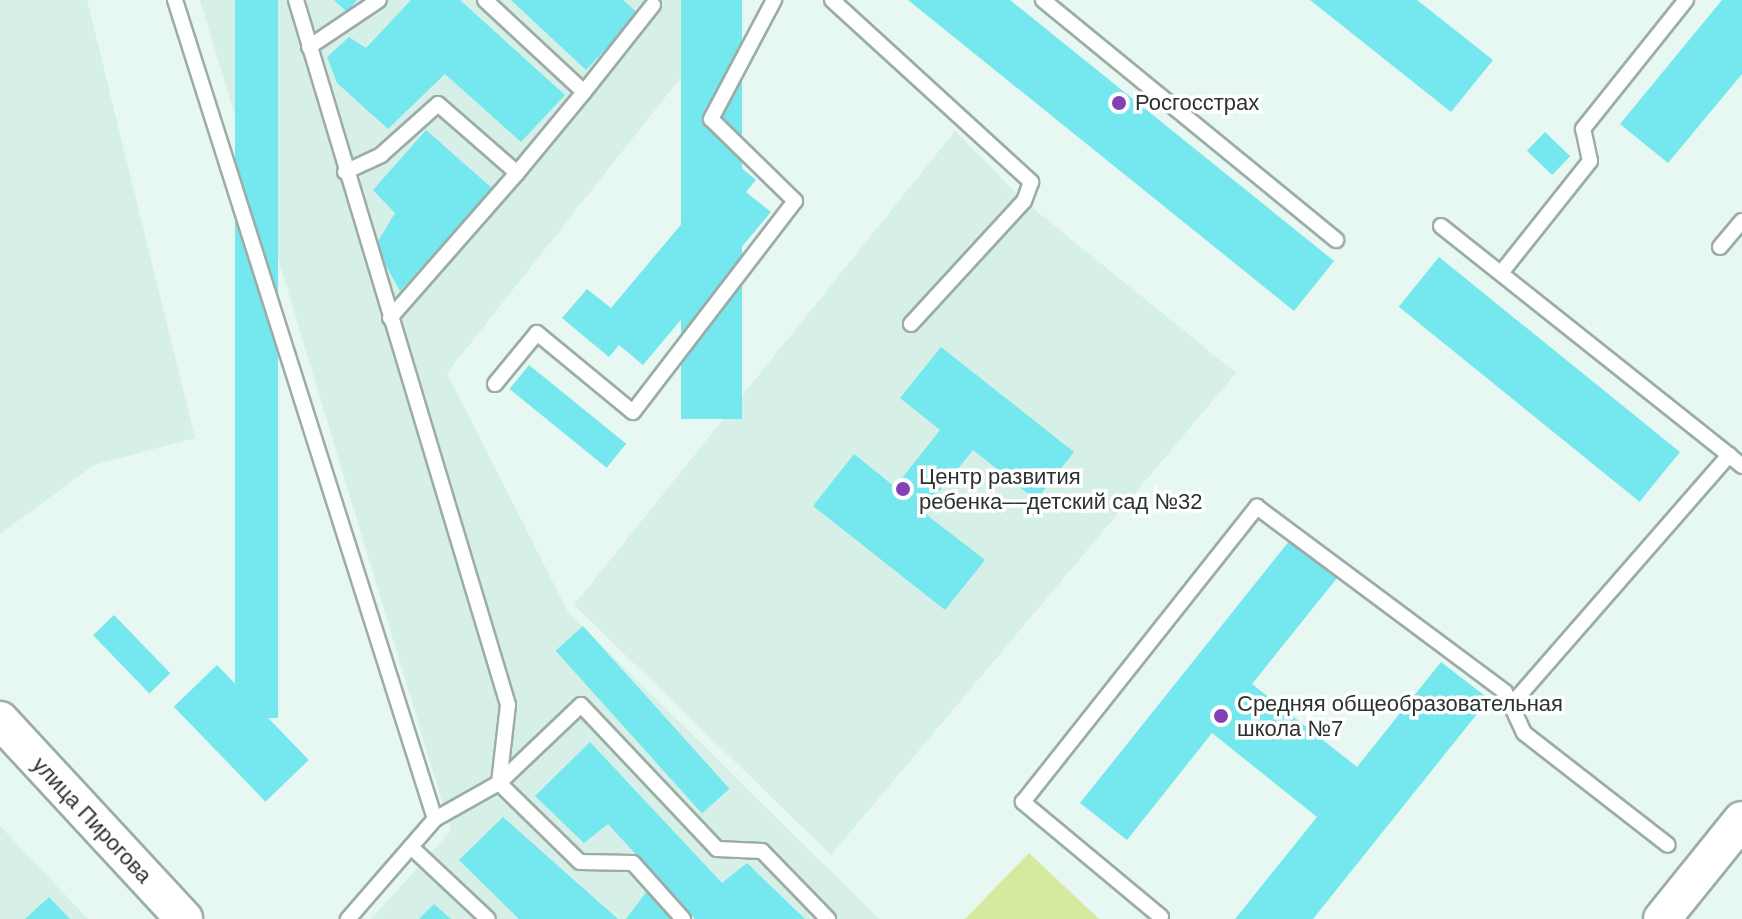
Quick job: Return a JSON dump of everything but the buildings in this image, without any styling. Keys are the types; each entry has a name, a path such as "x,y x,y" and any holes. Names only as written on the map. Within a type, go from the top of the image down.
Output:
{"street":[{"name":"улица Пирогова","path":"0,720 184,919"},
{"path":"1662,919 1742,820"}],"lane":[{"path":"175,0 435,819"},
{"path":"296,0 345,172 508,705 499,783"},
{"path":"309,47 379,0"},
{"path":"485,0 584,92"},
{"path":"495,384 537,333 633,412 795,201 711,119 774,0"},
{"path":"832,0 1031,182 1024,201 911,324"},
{"path":"1043,0 1336,240"},
{"path":"1501,273 1590,161 1583,129 1686,0"},
{"path":"390,318 517,173 653,2"},
{"path":"345,172 381,155 438,104 517,173"},
{"path":"1720,247 1742,221"},
{"path":"1441,226 1742,466"},
{"path":"1511,705 1729,455"},
{"path":"1161,917 1023,802 1257,507 1505,692 1524,733 1668,845"},
{"path":"348,919 435,819 499,783 581,705 717,849 762,851 828,919"},
{"path":"499,783 580,862 633,863 683,919"},
{"path":"411,847 488,919"}],"shaded area":[{"path":"0,0 87,0 195,438 94,465 0,534"},
{"path":"200,0 742,0 447,373 568,612 879,919 371,919 451,831"},
{"name":"Центр развития ребенка––детский сад №32","path":"955,131 1024,201 1236,373 831,855 574,605"},
{"path":"0,826 88,919 0,919"}],"green space":[{"path":"1029,853 1099,919 965,919"}],"place":[{"name":"Росгосстрах","path":"1119,103"},
{"name":"Центр развития ребенка––детский сад №32","path":"903,489"},
{"name":"Средняя общеобразовательная школа №7","path":"1221,716"}]}
